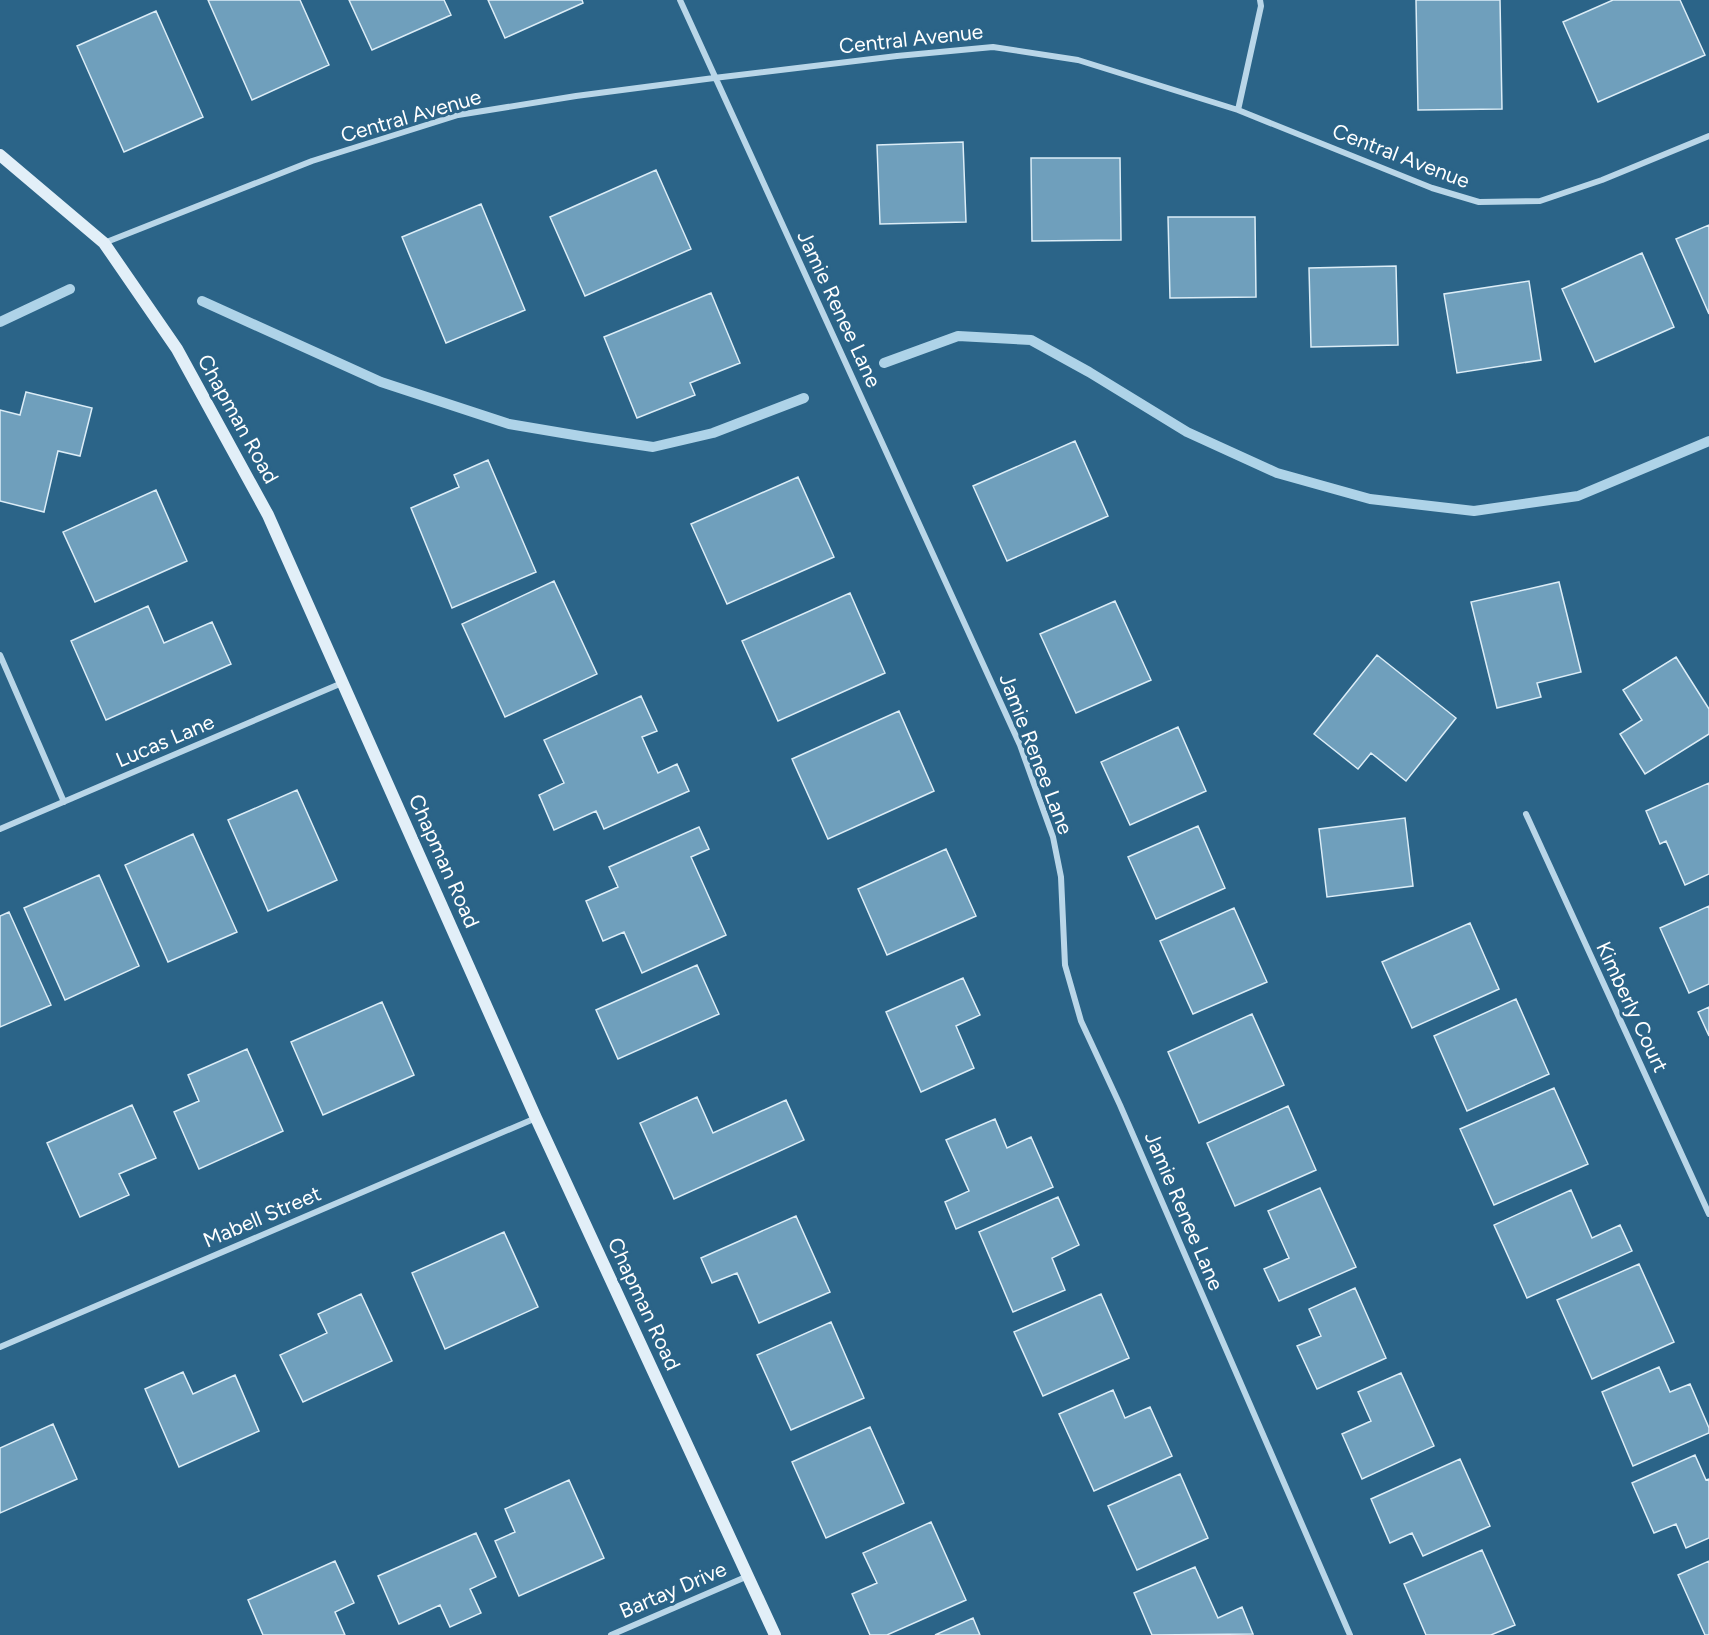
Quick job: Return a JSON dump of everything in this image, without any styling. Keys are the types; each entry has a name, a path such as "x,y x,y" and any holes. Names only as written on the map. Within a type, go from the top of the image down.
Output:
{"street":[{"name":"Jamie Renee Lane","path":"680,0 1020,745 1053,837 1061,877 1065,965 1081,1021 1120,1105 1350,1635"},
{"path":"1239,110 1261,6 1260,0"},
{"name":"Central Avenue","path":"104,243 312,161 458,116 576,96 714,78 993,47 1077,60 1239,110 1432,188 1479,202 1540,201 1602,180 1709,136"},
{"name":"Chapman Road","path":"0,155 104,243 177,349 268,515 536,1118 775,1635"},
{"path":"0,655 64,802"},
{"name":"Lucas Lane","path":"0,829 343,683"},
{"name":"Kimberly Court","path":"1526,814 1709,1214"},
{"name":"Mabell Street","path":"0,1347 536,1118"},
{"name":"Bartay Drive","path":"611,1635 748,1576"}],"building":[{"path":"208,0 300,0 329,65 252,100"},
{"path":"349,0 444,0 451,15 372,50"},
{"path":"488,0 582,0 583,3 505,38"},
{"path":"1416,0 1500,0 1502,109 1418,110"},
{"path":"1613,0 1680,0 1705,55 1598,102 1563,22"},
{"path":"156,11 203,117 124,152 77,46"},
{"path":"963,142 966,222 880,224 877,145"},
{"path":"1031,158 1120,158 1121,240 1032,241"},
{"path":"656,170 691,249 585,296 550,217"},
{"path":"481,204 525,310 446,343 402,237"},
{"path":"1168,217 1255,217 1256,297 1170,298"},
{"path":"1709,225 1709,314 1676,239"},
{"path":"1642,253 1674,327 1595,362 1562,289"},
{"path":"1396,266 1398,345 1311,347 1309,268"},
{"path":"1529,281 1541,360 1457,373 1444,294"},
{"path":"711,293 740,363 690,383 695,395 637,418 604,337"},
{"path":"26,392 92,408 80,456 58,451 44,512 0,501 0,410 20,415"},
{"path":"1075,441 1108,516 1007,561 973,486"},
{"path":"488,460 536,572 452,608 411,508 459,487 454,475"},
{"path":"798,477 834,557 727,604 691,524"},
{"path":"156,490 187,561 95,602 63,532"},
{"path":"554,581 597,674 505,717 462,624"},
{"path":"1559,582 1581,672 1537,683 1541,697 1497,708 1471,602"},
{"path":"850,593 885,673 778,721 742,641"},
{"path":"1115,601 1151,680 1076,713 1040,634"},
{"path":"148,606 164,643 212,622 231,664 106,720 71,641"},
{"path":"1377,655 1456,718 1406,781 1371,753 1358,769 1314,734"},
{"path":"1676,657 1709,709 1709,734 1645,774 1620,734 1642,720 1623,690"},
{"path":"641,696 657,731 642,737 658,773 677,764 689,791 604,829 596,811 554,830 539,795 564,783 544,740"},
{"path":"899,711 934,791 828,839 792,759"},
{"path":"1178,727 1206,791 1130,825 1101,762"},
{"path":"1709,783 1709,874 1685,885 1666,841 1660,844 1646,811"},
{"path":"297,790 337,880 268,911 228,820"},
{"path":"1405,818 1413,886 1327,897 1319,829"},
{"path":"1198,826 1225,888 1156,919 1128,857"},
{"path":"699,827 709,849 691,857 726,935 642,973 624,932 603,941 586,901 618,887 609,867"},
{"path":"193,834 237,932 168,962 125,865"},
{"path":"946,849 976,916 887,955 858,889"},
{"path":"99,875 139,966 65,1000 24,908"},
{"path":"1709,906 1709,984 1689,993 1660,928"},
{"path":"1234,908 1267,982 1193,1014 1160,941"},
{"path":"9,912 51,1005 0,1027 0,916"},
{"path":"1470,923 1499,989 1412,1028 1382,962"},
{"path":"697,965 719,1014 618,1059 596,1010"},
{"path":"963,978 980,1015 956,1026 974,1068 921,1092 886,1012"},
{"path":"1516,999 1549,1074 1467,1111 1434,1036"},
{"path":"382,1002 414,1075 323,1115 291,1042"},
{"path":"1709,1007 1709,1036 1698,1012"},
{"path":"1252,1014 1284,1085 1199,1123 1168,1052"},
{"path":"247,1049 283,1131 199,1169 174,1112 199,1101 188,1075"},
{"path":"1554,1088 1588,1164 1494,1205 1460,1129"},
{"path":"697,1097 713,1133 786,1100 804,1140 674,1199 640,1123"},
{"path":"132,1105 156,1158 119,1174 129,1195 80,1217 47,1143"},
{"path":"1288,1106 1316,1170 1235,1206 1207,1143"},
{"path":"995,1119 1007,1148 1031,1137 1053,1187 956,1229 945,1202 969,1191 946,1140"},
{"path":"1320,1188 1356,1267 1279,1301 1264,1269 1289,1258 1268,1211"},
{"path":"1571,1190 1592,1238 1620,1225 1632,1251 1527,1298 1494,1225"},
{"path":"1058,1197 1079,1245 1052,1258 1065,1290 1013,1312 979,1232"},
{"path":"796,1216 830,1292 759,1323 737,1273 712,1283 701,1258"},
{"path":"504,1232 538,1307 445,1349 412,1273"},
{"path":"1639,1264 1674,1342 1592,1379 1557,1300"},
{"path":"1355,1288 1386,1358 1317,1389 1297,1346 1321,1336 1309,1309"},
{"path":"361,1294 392,1361 303,1402 280,1355 327,1333 318,1314"},
{"path":"1101,1294 1129,1358 1043,1396 1014,1332"},
{"path":"831,1322 864,1398 791,1430 757,1355"},
{"path":"1659,1367 1670,1392 1690,1384 1709,1428 1709,1433 1633,1466 1602,1392"},
{"path":"183,1372 193,1394 235,1375 259,1431 179,1467 145,1389"},
{"path":"1401,1373 1434,1446 1362,1479 1342,1434 1371,1421 1358,1392"},
{"path":"1113,1390 1125,1418 1150,1407 1172,1456 1094,1491 1059,1414"},
{"path":"53,1424 77,1479 0,1513 0,1448"},
{"path":"870,1427 904,1503 826,1538 792,1462"},
{"path":"1695,1455 1706,1480 1709,1479 1709,1538 1686,1548 1676,1524 1654,1533 1632,1483"},
{"path":"1460,1459 1490,1526 1423,1556 1412,1533 1390,1543 1371,1499"},
{"path":"1180,1474 1208,1538 1137,1570 1108,1506"},
{"path":"569,1480 604,1558 519,1596 495,1541 515,1532 505,1509"},
{"path":"931,1522 966,1600 887,1635 870,1635 852,1594 877,1583 863,1553"},
{"path":"476,1533 496,1577 470,1589 481,1613 450,1627 440,1605 399,1624 378,1576"},
{"path":"1482,1550 1515,1625 1491,1635 1426,1635 1404,1584"},
{"path":"335,1561 354,1603 335,1612 345,1635 263,1635 248,1600"},
{"path":"1709,1561 1709,1635 1705,1635 1678,1575"},
{"path":"1195,1567 1218,1618 1242,1607 1253,1634 1152,1635 1134,1593"},
{"path":"973,1618 980,1635 935,1635"}],"waterway":[{"path":"0,322 70,289"},
{"path":"202,301 381,382 509,424 586,437 653,447 713,433 804,398"},
{"path":"884,363 958,336 1031,340 1089,372 1187,432 1277,473 1370,499 1474,511 1578,496 1709,441"}]}
